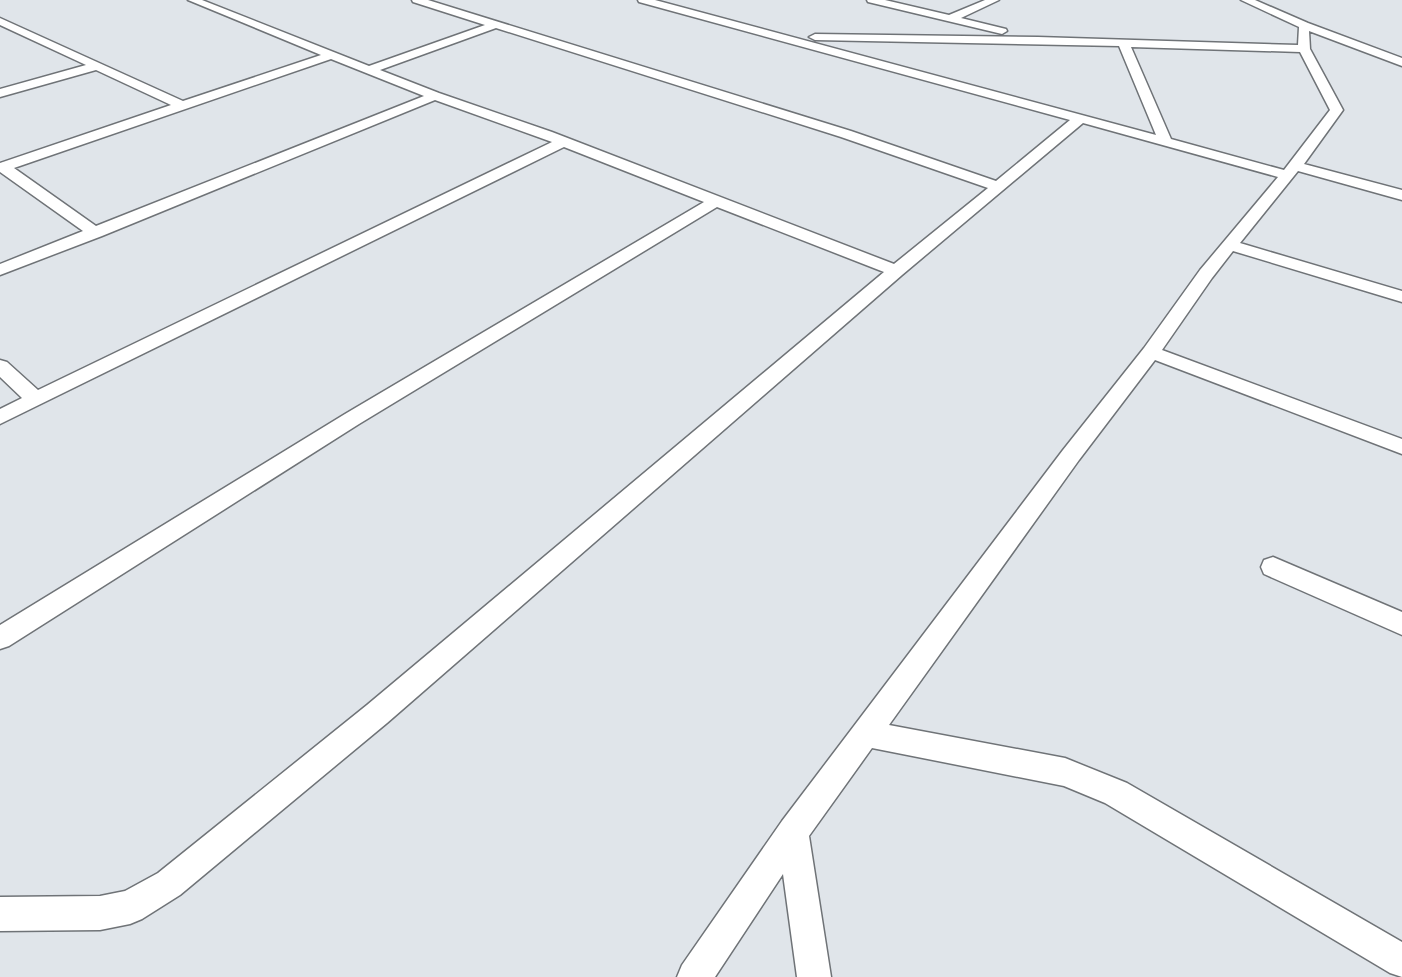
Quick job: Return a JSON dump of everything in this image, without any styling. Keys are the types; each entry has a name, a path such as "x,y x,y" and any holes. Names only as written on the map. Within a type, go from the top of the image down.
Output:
{"street":[{"path":"193,0 435,96 716,200 896,271"},
{"path":"418,0 827,128 997,186"},
{"path":"644,0 1164,141 1402,195"},
{"path":"872,0 1038,40"},
{"path":"952,18 994,0"},
{"path":"1246,0 1304,25 1402,62"},
{"path":"0,22 182,106"},
{"path":"368,70 495,25"},
{"path":"694,977 793,832 1071,455 1151,352 1206,274 1291,170 1337,110 1304,49 1304,25"},
{"path":"781,36 1038,40 1304,49"},
{"path":"1124,44 1164,141"},
{"path":"1,167 331,55"},
{"path":"0,93 97,66"},
{"path":"0,270 435,96"},
{"path":"0,914 100,913 130,907 169,884 377,714 896,271 1081,118"},
{"path":"0,417 563,142"},
{"path":"1,167 96,233"},
{"path":"0,638 360,414 716,200"},
{"path":"1230,245 1402,297"},
{"path":"1151,352 1402,447"},
{"path":"0,366 35,399"},
{"path":"1273,567 1402,624"},
{"path":"866,734 1065,772 1108,789 1402,961"},
{"path":"793,832 814,977"}]}
